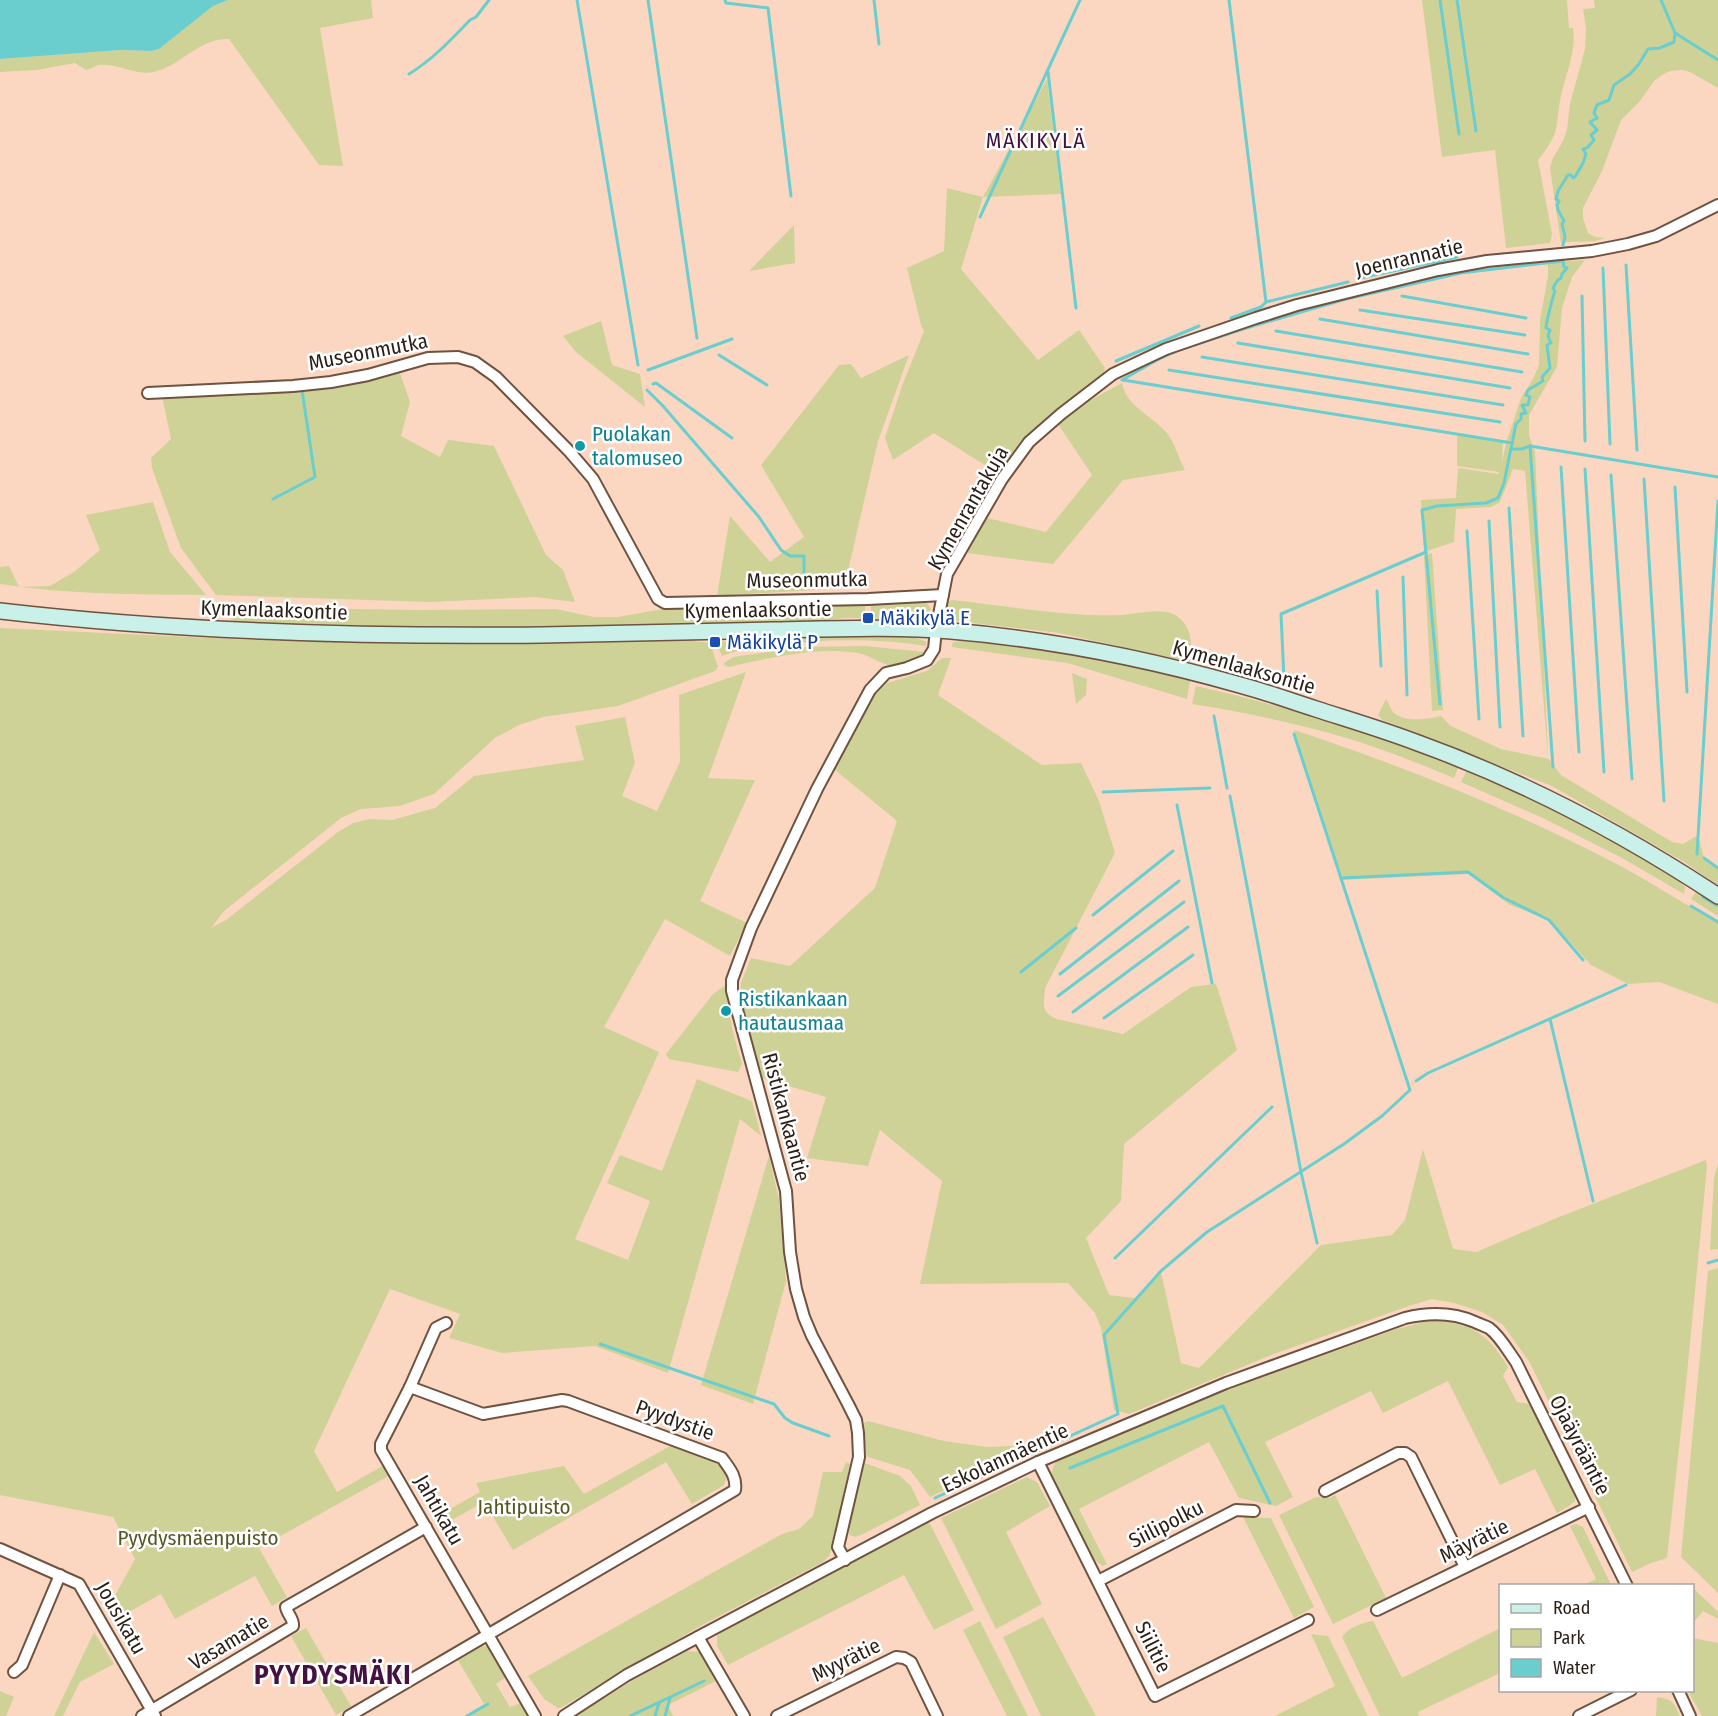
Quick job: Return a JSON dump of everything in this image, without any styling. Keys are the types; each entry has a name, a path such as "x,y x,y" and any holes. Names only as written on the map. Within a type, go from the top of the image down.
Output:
{"main road":[{"name":"Kymenlaaksontie","path":"0,611 225,630 436,636 861,628 936,630 1010,637 1162,666 1241,685 1416,742 1506,779 1600,825 1654,855 1718,896"}],"street":[{"name":"Joenrannatie","path":"1113,374 1166,349 1297,305 1475,263 1592,251 1628,244 1656,236 1718,205"},
{"name":"Museonmutka","path":"148,393 331,382 368,375 429,358 466,359 496,377 570,451 592,478 658,599 665,603 868,599 943,595"},
{"name":"Kymenrantakuja","path":"936,630 947,574 1002,479 1029,442 1113,374"},
{"name":"Ristikankaantie","path":"845,1560 838,1547 859,1457 856,1420 812,1336 796,1289 790,1252 786,1191 732,991 732,980 751,928 802,821 870,690 886,673 927,660 934,649 936,630"},
{"name":"Eskolanmäentie","path":"564,1716 627,1675 932,1513 1038,1462 1226,1383 1405,1318 1425,1313 1445,1313 1467,1318 1489,1328"},
{"name":"Jahtikatu","path":"446,1323 436,1328 410,1388 381,1444 381,1450 535,1716"},
{"name":"Ojaäyrääntie","path":"1489,1328 1516,1362 1626,1584"},
{"name":"Pyydystie","path":"410,1388 483,1414 568,1401 722,1458 735,1477 735,1490 488,1633"},
{"path":"1325,1491 1398,1453 1406,1453 1411,1457 1465,1567"},
{"name":"Siilitie","path":"1038,1462 1155,1696 1308,1620"},
{"name":"Mäyrätie","path":"1377,1610 1588,1507"},
{"name":"Siilipolku","path":"1098,1581 1236,1510 1254,1511"},
{"name":"Vasamatie","path":"149,1714 293,1626 286,1607 426,1527"},
{"name":"Jousikatu","path":"0,1549 79,1584 149,1714"},
{"path":"14,1672 22,1665 60,1575"},
{"path":"349,1716 488,1633"},
{"path":"698,1637 744,1716"},
{"name":"Myyrätie","path":"777,1716 896,1657 911,1662 937,1716"},
{"path":"1579,1716 1628,1692"},
{"path":"1679,1692 1690,1716"}],"green space":[{"path":"228,0 371,0 373,18 320,28 343,166 319,165 229,39 218,40 199,47 164,69 154,72 140,72 106,65 86,70 75,63 37,70 0,72 0,59 159,49 213,6"},
{"path":"1422,0 1567,0 1569,28 1573,28 1574,37 1572,56 1559,105 1555,133 1538,160 1552,234 1550,243 1506,248 1495,150 1442,157"},
{"path":"1594,0 1718,0 1718,88 1682,70 1670,71 1654,81 1640,101 1621,120 1602,171 1583,208 1583,218 1588,233 1595,237 1605,238 1561,243 1550,168 1567,129 1570,104 1585,49 1586,28 1583,9 1595,8"},
{"path":"1047,79 1061,194 983,197"},
{"path":"947,188 983,197 961,269 1038,360 1079,330 1105,368 1103,375 1021,440 999,474 934,433 893,460 885,438 902,386 924,331 907,268 944,251"},
{"path":"794,225 795,263 749,271"},
{"path":"1585,260 1572,277 1562,308 1557,367 1529,415 1529,436 1535,452 1548,758 1525,471 1513,469 1500,502 1491,507 1456,509 1454,542 1424,552 1421,500 1456,498 1458,468 1499,474 1499,472 1457,466 1457,435 1503,441 1502,462 1521,398 1539,365 1540,320 1548,276 1548,262"},
{"path":"601,321 612,365 640,374 645,407 576,352 563,336"},
{"path":"909,355 878,441 844,588 717,596 730,516 770,562 804,537 761,465 839,365 851,364 861,378"},
{"path":"399,370 410,402 401,436 440,457 448,440 494,446 546,555 563,570 575,602 536,597 430,602 216,595 181,548 152,468 151,458 171,439 162,396"},
{"path":"1122,383 1128,398 1169,436 1185,470 1123,480 1053,564 967,553 987,518 1046,532 1092,475 1058,424 1087,402"},
{"path":"153,502 170,552 206,595 103,593 21,587 50,586 74,572 100,550 86,515"},
{"path":"1432,553 1443,710 1432,711 1424,556"},
{"path":"9,566 19,587 0,584 0,567"},
{"path":"952,600 1080,614 1122,615 1167,612 1179,618 1188,629 1191,642 1190,662 1059,633 955,621 949,618 945,610 946,602"},
{"path":"920,601 927,604 931,611 918,619 902,621 871,618 871,602"},
{"path":"762,604 760,620 766,620 768,604 865,604 865,618 802,623 503,628 248,624 231,620 231,607 418,610 556,609 594,617 618,617 680,606"},
{"name":"Pyydysmäenpuisto","path":"0,628 253,640 506,644 684,640 710,643 718,667 715,671 618,706 543,717 519,725 495,738 434,794 400,806 361,809 341,818 224,911 211,928 226,920 338,832 353,823 370,819 392,820 435,808 474,776 584,760 575,726 625,717 635,763 622,796 657,811 680,762 679,695 746,672 708,778 755,780 700,901 747,923 730,956 665,919 604,1027 659,1052 575,1239 628,1260 650,1201 607,1183 620,1155 662,1171 697,1079 752,1101 761,1136 740,1119 668,1373 595,1346 502,1353 449,1338 460,1314 390,1289 314,1451 337,1492 384,1465 390,1475 259,1548 287,1597 272,1606 255,1576 175,1619 161,1594 113,1621 107,1610 135,1559 113,1517 0,1495"},
{"path":"897,636 920,639 926,642 926,646 848,640 769,646 767,638"},
{"path":"761,638 762,647 722,656 719,649 721,642"},
{"path":"954,642 1076,656 1190,681 1187,699 1067,663 952,647"},
{"path":"866,646 925,652 916,661 897,666 884,664 862,654 842,651 793,654 729,667 724,663 733,657 804,647"},
{"path":"942,658 951,658 938,695 1042,765 1081,763 1099,801 1115,853 1045,988 1045,1011 1057,1019 1123,1034 1191,987 1216,984 1237,1050 1124,1144 1121,1201 1086,1238 1109,1295 1135,1298 1161,1272 1181,1363 1199,1368 1321,1245 1392,1235 1405,1220 1423,1149 1453,1249 1476,1252 1706,1160 1686,1384 1667,1558 1632,1572 1530,1363 1503,1325 1482,1312 1432,1299 1274,1354 1129,1414 1114,1410 1101,1328 1095,1313 1068,1283 920,1284 942,1181 880,1130 868,1166 807,1158 826,1097 762,1078 741,998 741,983 751,958 790,966 875,888 897,821 834,769 871,699 887,683 927,671"},
{"path":"1072,673 1087,679 1086,695 1076,704"},
{"path":"1196,686 1329,720 1395,741 1459,766 1454,778 1350,739 1271,719 1192,704"},
{"path":"1386,699 1393,712 1403,718 1423,719 1441,716 1451,726 1501,749 1549,759 1561,775 1672,842 1683,844 1698,835 1704,858 1718,868 1718,885 1684,862 1552,786 1382,720 1378,715"},
{"path":"1294,730 1413,772 1529,821 1619,865 1718,923 1718,1004 1659,982 1628,984 1591,965 1550,920 1510,905 1468,874 1341,880"},
{"path":"1467,770 1551,809 1653,863 1681,882 1685,887 1684,894 1622,858 1545,819 1461,782"},
{"path":"1695,893 1700,893 1718,905 1718,916 1691,899"},
{"path":"726,985 732,1026 742,1064 738,1072 669,1059 666,1054 713,994"},
{"path":"769,1156 779,1200 786,1281 753,1404 701,1385"},
{"path":"1718,1164 1718,1249 1710,1250 1714,1177"},
{"path":"1718,1268 1718,1593 1681,1557 1708,1271"},
{"path":"1435,1321 1470,1328 1487,1339 1501,1356 1508,1367 1503,1376 1517,1402 1530,1404 1575,1494 1575,1501 1569,1506 1557,1513 1535,1469 1500,1485 1448,1381 1383,1413 1371,1391 1265,1442 1293,1497 1276,1506 1239,1498 1209,1442 1079,1509 1107,1564 1103,1566 1094,1560 1052,1476 1054,1466 1061,1458 1235,1387 1397,1329"},
{"path":"868,1421 944,1441 987,1447 1013,1446 1023,1453 930,1497 910,1470 868,1457 864,1423"},
{"name":"Jahtipuisto","path":"672,1445 711,1459 727,1477 724,1485 692,1504 666,1462 513,1550 484,1502 441,1526 436,1517 480,1492 476,1483 564,1466 584,1494"},
{"path":"846,1462 850,1464 833,1545 829,1556 823,1562 702,1625 562,1707 558,1708 544,1699 528,1676 782,1534 799,1529 813,1516 823,1472 842,1472"},
{"path":"862,1462 900,1476 911,1486 920,1505 855,1537 849,1532"},
{"path":"1027,1477 1037,1482 1050,1506 1006,1532 1042,1604 996,1629 941,1518"},
{"path":"1335,1495 1386,1598 1333,1624 1279,1515 1316,1497 1330,1498"},
{"path":"1243,1517 1271,1518 1314,1607 1294,1618"},
{"path":"929,1522 974,1610 934,1630 904,1575 728,1665 717,1646 717,1636 726,1627"},
{"path":"1576,1524 1583,1527 1611,1584 1586,1584 1596,1579 1570,1526"},
{"path":"1694,1589 1718,1612 1718,1619 1703,1611 1694,1622"},
{"path":"1043,1617 1096,1716 1041,1716 1003,1637"},
{"path":"980,1621 1028,1716 1007,1716 963,1630"},
{"path":"1373,1621 1402,1678 1499,1629 1499,1673 1418,1712 1419,1716 1380,1716 1342,1637 1360,1624"},
{"path":"306,1628 351,1706 336,1715 291,1636"},
{"path":"94,1632 114,1664 80,1682 63,1716 54,1716"},
{"path":"1311,1634 1328,1636 1368,1716 1275,1716 1335,1686"},
{"path":"1694,1638 1718,1643 1718,1716 1702,1716 1689,1692 1694,1692"},
{"path":"477,1645 490,1649 506,1677 496,1684 510,1707 521,1703 529,1716 464,1716 484,1704 456,1657"},
{"path":"687,1651 699,1652 706,1659 716,1681 668,1705 673,1716 574,1716 637,1678"},
{"path":"0,1691 14,1697 6,1716 0,1716"},
{"path":"1657,1697 1672,1702 1680,1716 1656,1716"}],"water":[{"path":"0,0 228,0 213,6 159,49 0,59"}],"waterway":[{"path":"409,74 433,56 470,20 476,17 489,0"},
{"path":"577,0 638,365"},
{"path":"648,0 697,338"},
{"path":"725,0 726,3 768,8 791,196"},
{"path":"874,0 879,44"},
{"path":"980,217 1080,0"},
{"path":"1229,0 1266,302"},
{"path":"1440,0 1459,134"},
{"path":"1457,0 1476,131"},
{"path":"1563,245 1565,237 1562,224 1564,221 1558,210 1559,201 1556,199 1568,175 1575,177 1583,163 1586,154 1583,149 1594,140 1591,135 1597,130 1590,122 1597,118 1594,113 1597,105 1609,100 1614,85 1630,74 1648,49 1660,48 1674,42 1675,33 1661,0"},
{"path":"1675,33 1718,60"},
{"path":"1048,72 1076,308"},
{"path":"1361,278 1457,257"},
{"path":"1122,380 1179,350 1346,299 1461,273 1563,261 1564,267 1567,268 1553,288 1555,291 1546,325 1546,328 1550,330 1548,336 1551,343 1547,345 1550,368 1542,377 1543,381 1528,390 1526,395 1530,397 1528,405 1522,405 1526,413 1521,414 1521,419 1516,424 1504,483 1498,498 1486,503 1437,506 1422,510 1440,704"},
{"path":"1626,265 1637,450"},
{"path":"1603,268 1610,444"},
{"path":"1231,318 1261,307 1266,302 1348,282"},
{"path":"1402,296 1526,318"},
{"path":"1582,296 1585,441"},
{"path":"1360,310 1525,335"},
{"path":"1320,319 1528,354"},
{"path":"1116,361 1199,326"},
{"path":"1276,331 1522,372"},
{"path":"648,370 732,339"},
{"path":"1238,343 1510,388"},
{"path":"719,355 767,385"},
{"path":"1202,357 1503,405"},
{"path":"1169,370 1500,422"},
{"path":"1123,380 1512,443"},
{"path":"653,384 656,383 732,438"},
{"path":"273,499 315,477 302,390"},
{"path":"647,390 759,517 781,550 790,556 804,556 804,579"},
{"path":"1530,446 1553,767"},
{"path":"1511,449 1530,446 1718,477"},
{"path":"1561,467 1579,752"},
{"path":"1585,469 1604,772"},
{"path":"1611,475 1632,779"},
{"path":"1644,479 1664,801"},
{"path":"1675,487 1687,692"},
{"path":"1697,854 1718,501"},
{"path":"1509,508 1523,736"},
{"path":"1489,521 1500,727"},
{"path":"1467,531 1479,719"},
{"path":"1284,680 1281,614 1426,552"},
{"path":"1403,577 1407,695"},
{"path":"1377,591 1381,666"},
{"path":"1214,716 1227,788"},
{"path":"935,1498 1118,1414 1104,1335 1161,1271 1207,1232 1344,1144 1382,1116 1410,1090 1294,734"},
{"path":"1103,792 1210,788"},
{"path":"1230,796 1301,1172 1317,1243"},
{"path":"1177,805 1212,983"},
{"path":"1093,915 1173,851"},
{"path":"1704,858 1718,868"},
{"path":"1341,878 1468,872 1504,898 1549,920 1583,960"},
{"path":"1060,974 1179,881"},
{"path":"1703,897 1718,906"},
{"path":"1058,996 1184,902"},
{"path":"1691,906 1718,922"},
{"path":"1073,1012 1188,927"},
{"path":"1021,972 1076,928"},
{"path":"1104,1018 1193,955"},
{"path":"1416,1081 1428,1073 1626,985"},
{"path":"1550,1019 1593,1201"},
{"path":"1115,1258 1272,1107"},
{"path":"1708,1263 1718,1260"},
{"path":"600,1344 774,1404 785,1418 793,1423 829,1436"},
{"path":"1070,1468 1223,1406 1270,1503"},
{"path":"630,1716 704,1681"},
{"path":"665,1716 670,1698"},
{"path":"655,1716 659,1703"},
{"path":"467,1716 488,1704"}],"place":[{"name":"Puolakan talomuseo","path":"580,446"},
{"name":"Mäkikylä E","path":"868,618"},
{"name":"Mäkikylä P","path":"715,642"},
{"name":"Ristikankaan hautausmaa","path":"726,1011"}],"district":[{"name":"MÄKIKYLÄ","path":"1036,140"},
{"name":"PYYDYSMÄKI","path":"333,1675"}]}
